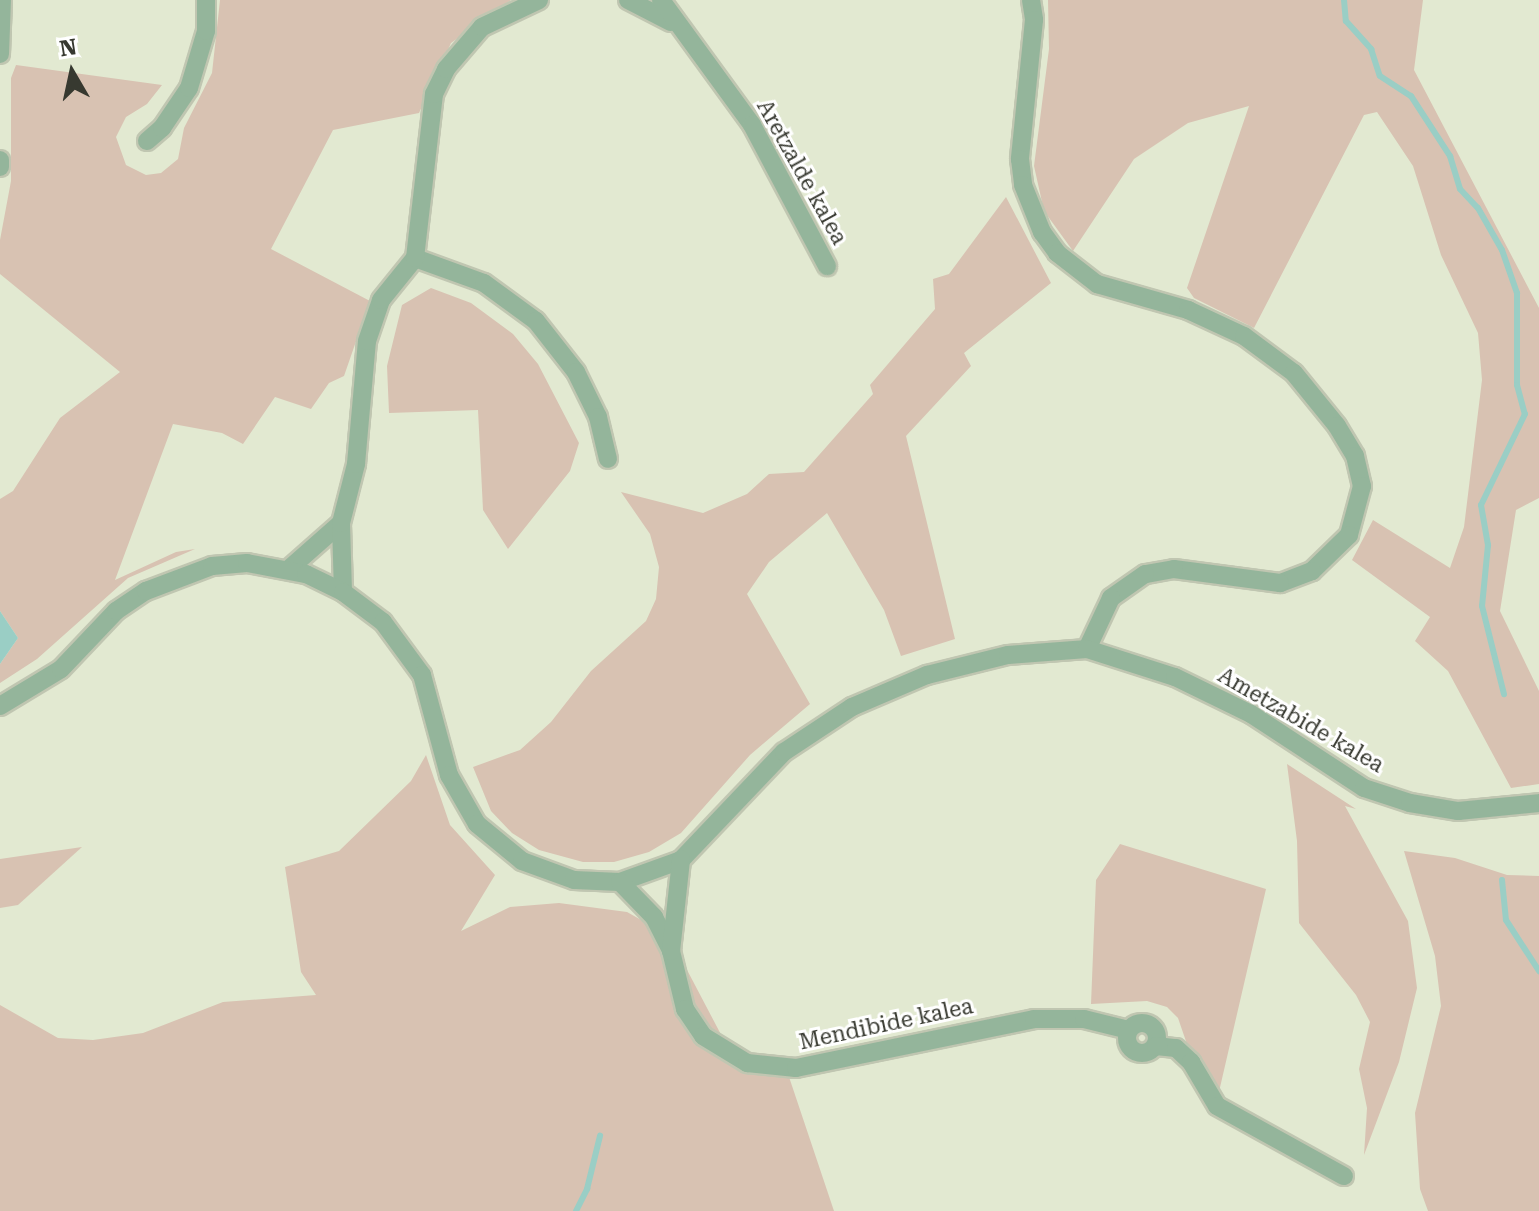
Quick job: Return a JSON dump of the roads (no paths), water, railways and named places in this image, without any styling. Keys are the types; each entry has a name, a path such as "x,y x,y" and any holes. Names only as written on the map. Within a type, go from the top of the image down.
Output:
{"street":[{"path":"0,54 2,0"},
{"path":"147,141 162,128 189,88 206,31 206,0"},
{"path":"343,592 341,523 356,464 367,341 381,300 415,258 429,120 446,69 482,27 539,0"},
{"name":"Aretzalde kalea","path":"628,0 677,26"},
{"name":"Aretzalde kalea","path":"661,0 752,125 827,266"},
{"path":"1031,0 1034,20 1020,159 1023,185 1042,232 1057,253 1097,284 1188,310 1244,336 1294,373 1337,426 1355,456 1362,486 1349,535 1312,571 1280,583 1174,569 1145,574 1111,598 1087,649"},
{"path":"0,160 0,167"},
{"path":"415,258 484,283 536,321 576,372 598,417 608,459"},
{"path":"290,568 341,523"},
{"path":"0,706 61,669 116,611 146,591 212,566 290,568 343,592 383,622 422,675 449,775 477,824 498,845 546,872 574,880 620,882 681,860 671,951"},
{"name":"Ametzabide kalea","path":"681,860 784,752 852,707 927,675 1008,655 1087,649 1175,677 1251,714 1321,764 1373,791 1458,811 1539,803"},
{"path":"620,882 654,917 671,951"},
{"name":"Mendibide kalea","path":"671,951 685,1009 703,1036 747,1063 775,1069 868,1056 1034,1019 1084,1019 1129,1030 1143,1023 1153,1026 1156,1046 1176,1048 1191,1062 1217,1106 1344,1176"}],"water":[{"path":"0,611 18,638 0,664"}],"waterway":[{"path":"1344,0 1346,21 1371,49 1380,76 1411,96 1450,156 1460,189 1478,208 1502,250 1517,293 1517,385 1525,414 1481,505 1488,545 1482,606 1504,694"},
{"path":"1502,880 1506,920 1539,971"},
{"path":"576,1211 587,1189 600,1136"}]}
